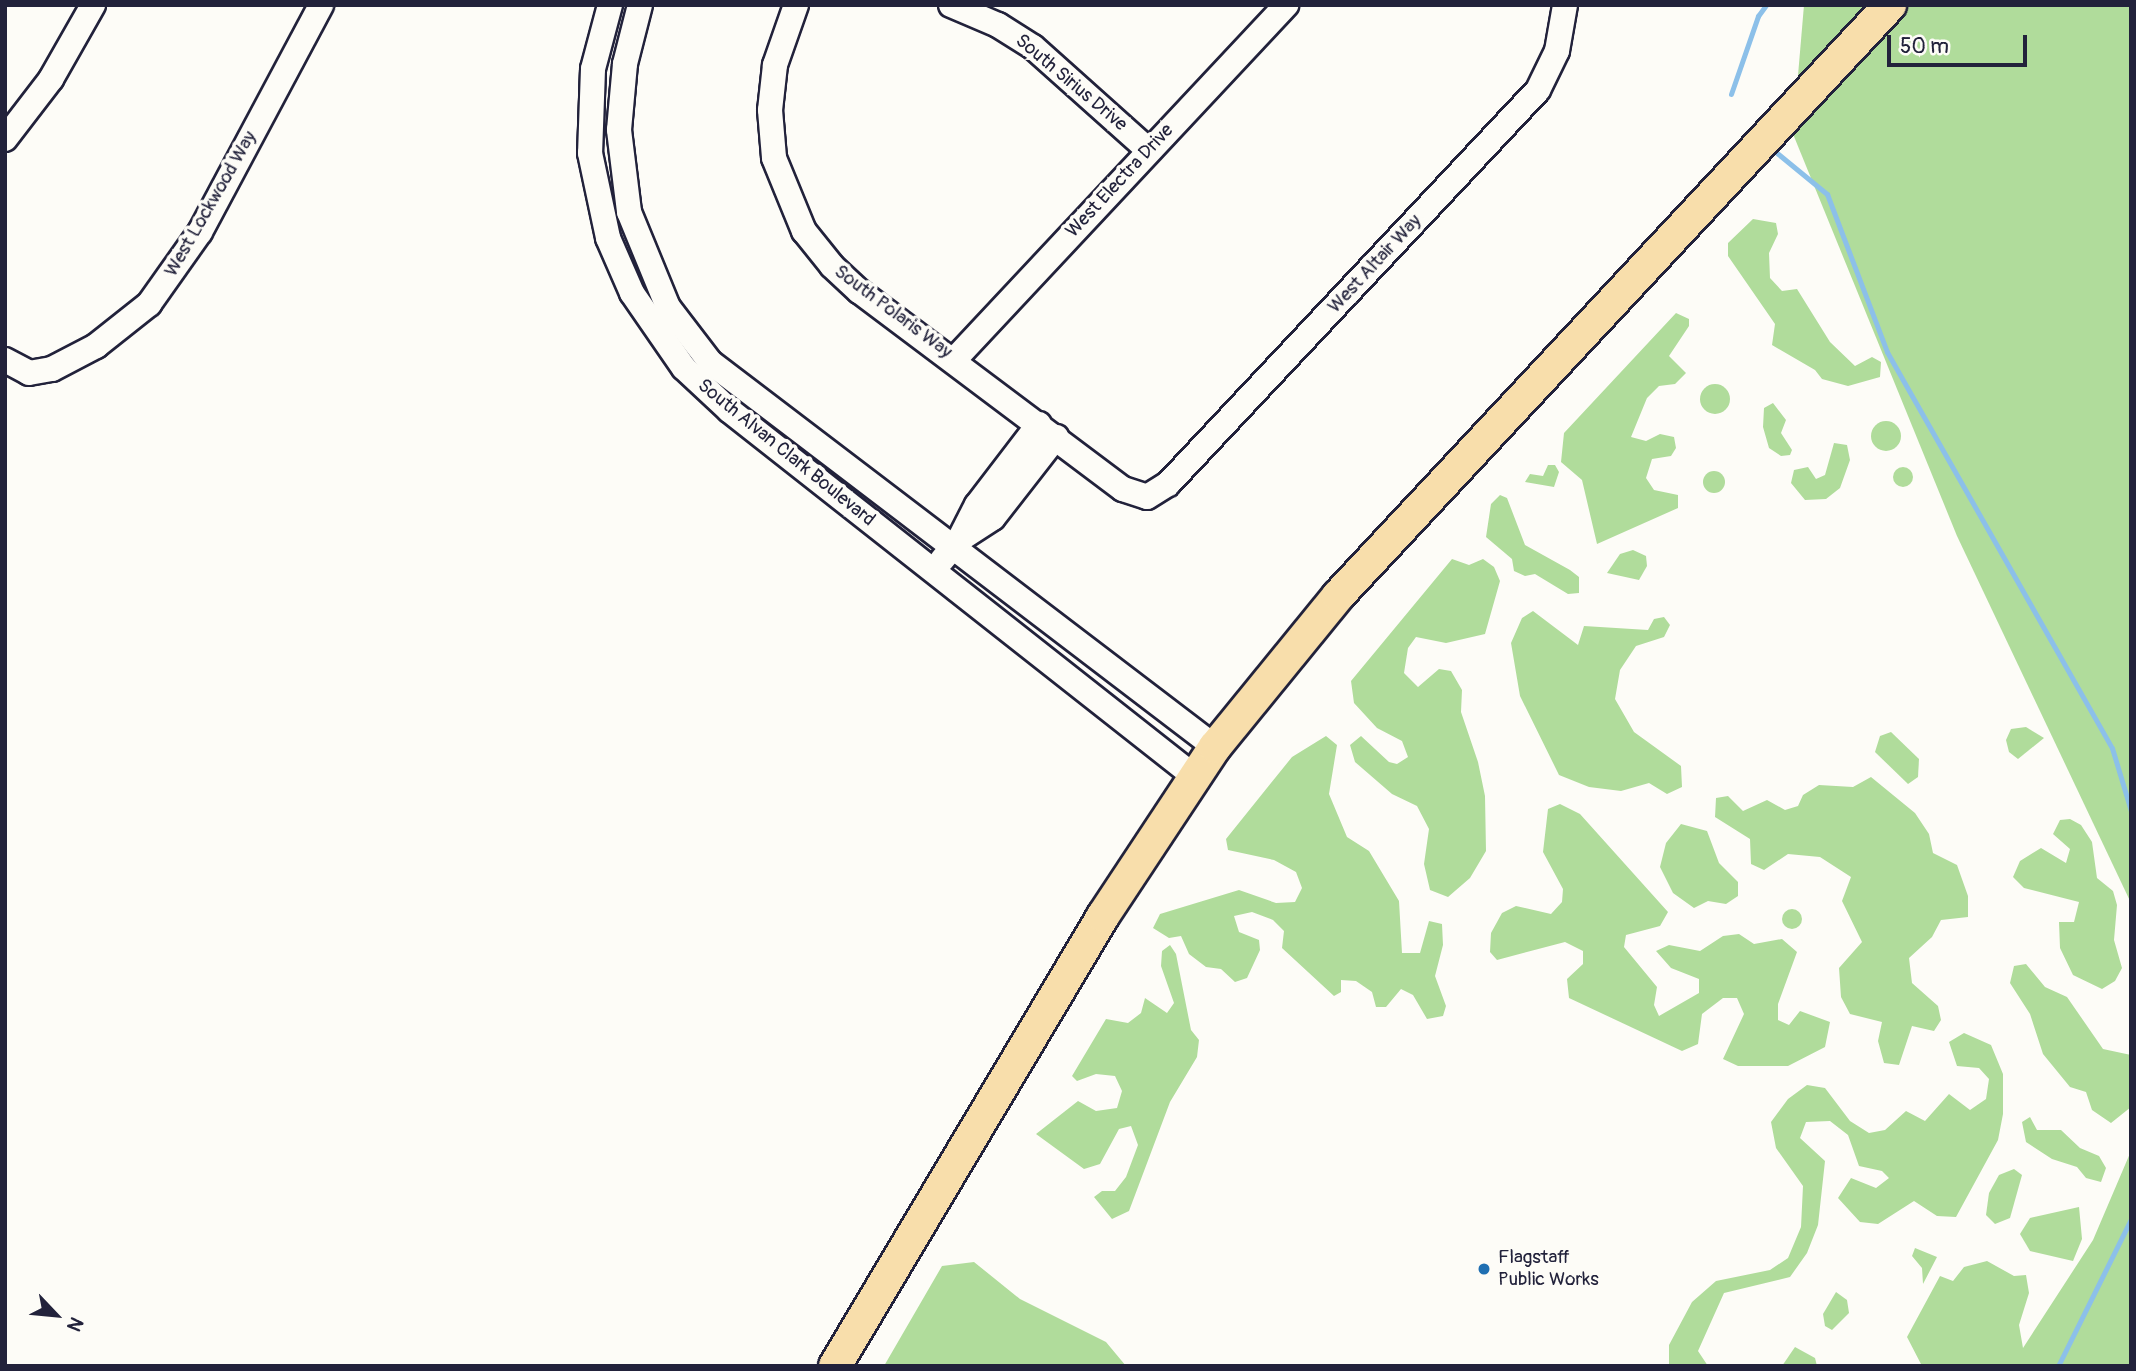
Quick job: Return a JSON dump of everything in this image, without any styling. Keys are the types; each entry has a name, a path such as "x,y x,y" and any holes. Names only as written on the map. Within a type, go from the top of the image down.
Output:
{"main road":[{"path":"835,1366 1103,916 1215,747 1338,596 1890,5"}],"street":[{"path":"5,139 51,79 93,5"},
{"name":"West Lockwood Way","path":"12,365 52,369 96,346 149,304 200,232 321,5"},
{"name":"South Alvan Clark Boulevard","path":"610,5 593,69 590,153 608,238 632,293 684,368 729,410 1195,777"},
{"name":"South Alvan Clark Boulevard","path":"640,5 625,64 619,131 629,212 668,307 710,362 956,544 1215,747"},
{"name":"South Polaris Way","path":"796,5 775,65 770,110 774,158 793,213 817,250 846,280 955,359 1123,489 1147,497"},
{"name":"South Sirius Drive","path":"951,5 998,25 1033,47 1148,150"},
{"name":"West Electra Drive","path":"955,359 1286,5"},
{"name":"West Altair Way","path":"1147,497 1168,484 1538,90 1557,51 1565,5"},
{"path":"933,572 956,544 976,506 1048,431"}],"green space":[{"path":"1804,5 2131,5 2131,903 1957,536 1793,134"},
{"path":"1753,219 1776,223 1778,234 1769,253 1770,278 1782,291 1797,289 1830,342 1855,366 1872,357 1881,362 1880,377 1848,386 1822,379 1815,370 1772,345 1775,324 1728,256 1728,243"},
{"path":"1676,313 1689,319 1689,326 1669,356 1686,373 1675,384 1659,386 1647,398 1631,437 1646,441 1660,434 1674,437 1676,448 1671,456 1652,459 1646,478 1654,490 1678,495 1678,508 1597,544 1582,480 1561,462 1564,433"},
{"path":"1715,384 1721,385 1729,393 1729,405 1721,413 1715,414 1709,413 1701,405 1700,399 1701,393 1709,385"},
{"path":"1773,403 1786,420 1781,433 1792,450 1790,455 1781,456 1769,448 1763,427 1764,408"},
{"path":"1886,421 1897,425 1901,436 1897,447 1886,451 1875,447 1871,436 1875,425"},
{"path":"1834,443 1847,445 1850,460 1840,488 1826,499 1805,500 1791,483 1794,470 1808,467 1816,479 1825,475"},
{"path":"1548,465 1555,465 1559,472 1554,487 1525,482 1530,474 1543,476"},
{"path":"1899,467 1907,467 1913,477 1907,487 1899,487 1893,481 1893,473"},
{"path":"1714,471 1722,474 1725,482 1722,490 1714,493 1706,490 1703,482 1706,474"},
{"path":"1500,495 1507,498 1525,545 1579,577 1579,593 1568,594 1535,574 1525,576 1514,571 1512,559 1486,537 1491,504"},
{"path":"1633,550 1646,556 1647,566 1639,580 1607,573 1620,554"},
{"path":"1452,559 1469,565 1483,559 1494,567 1500,581 1485,634 1446,643 1416,637 1408,648 1404,673 1418,687 1439,669 1451,671 1462,690 1461,712 1478,762 1485,796 1486,851 1470,878 1448,897 1430,890 1424,864 1429,829 1417,806 1392,794 1355,762 1350,745 1361,736 1389,762 1397,764 1408,757 1402,741 1377,728 1354,703 1351,681"},
{"path":"1533,611 1578,645 1584,626 1648,630 1654,619 1664,617 1670,625 1664,637 1636,646 1620,670 1615,699 1634,732 1681,766 1682,787 1667,794 1649,783 1621,791 1589,787 1559,775 1520,696 1511,643 1522,618"},
{"path":"2026,727 2044,738 2018,759 2009,752 2006,740 2011,729"},
{"path":"1891,732 1919,759 1918,777 1908,784 1875,752 1880,736"},
{"path":"1326,736 1337,745 1329,794 1347,837 1369,851 1399,901 1402,953 1420,953 1429,921 1442,924 1443,945 1435,976 1446,1006 1443,1016 1427,1019 1413,995 1401,989 1386,1007 1376,1007 1372,992 1356,981 1341,980 1341,992 1334,996 1282,948 1284,931 1273,920 1252,912 1234,916 1239,932 1259,940 1260,950 1247,978 1235,982 1221,969 1206,967 1189,954 1181,936 1169,938 1153,928 1160,914 1239,890 1276,903 1295,902 1302,888 1296,872 1274,860 1228,850 1226,839 1292,757"},
{"path":"1871,777 1915,813 1929,834 1933,853 1957,865 1968,896 1968,917 1941,920 1932,937 1909,958 1912,983 1938,1006 1941,1020 1934,1031 1912,1026 1899,1065 1884,1063 1878,1041 1882,1022 1850,1014 1841,997 1839,968 1862,942 1842,901 1851,877 1820,857 1788,854 1764,870 1751,864 1750,839 1715,817 1716,798 1728,796 1743,811 1767,800 1785,810 1798,806 1803,795 1819,785 1853,787"},
{"path":"1560,804 1580,814 1668,912 1660,926 1626,935 1624,947 1657,987 1654,1005 1659,1016 1699,993 1699,979 1671,968 1656,951 1669,945 1700,951 1723,936 1739,934 1754,944 1782,939 1797,952 1778,1004 1778,1020 1789,1025 1800,1011 1830,1022 1825,1047 1788,1066 1738,1066 1723,1059 1744,1014 1737,998 1723,998 1702,1014 1698,1044 1682,1051 1569,998 1567,979 1583,964 1583,951 1565,942 1497,960 1490,952 1491,933 1502,913 1516,906 1551,914 1562,902 1563,889 1543,852 1548,809"},
{"path":"2070,819 2081,825 2092,842 2097,878 2113,891 2117,905 2114,940 2122,968 2115,981 2102,989 2073,975 2060,948 2059,922 2074,922 2079,902 2024,888 2013,877 2020,861 2041,848 2066,863 2070,849 2053,834 2060,820"},
{"path":"1681,824 1707,831 1719,863 1738,882 1738,896 1726,904 1708,901 1694,908 1673,893 1660,867 1666,843"},
{"path":"1792,909 1799,912 1802,919 1799,926 1792,929 1785,926 1782,919 1785,912"},
{"path":"1170,945 1176,954 1191,1030 1199,1040 1197,1057 1170,1102 1129,1211 1112,1219 1094,1197 1102,1191 1115,1191 1126,1177 1138,1145 1131,1126 1119,1129 1100,1164 1084,1169 1036,1134 1078,1101 1096,1111 1117,1108 1122,1091 1115,1076 1096,1074 1077,1081 1072,1076 1106,1019 1128,1023 1141,1013 1145,998 1167,1013 1174,1003 1161,966 1162,951"},
{"path":"2026,964 2045,987 2067,997 2103,1049 2131,1055 2131,1107 2111,1123 2092,1110 2086,1092 2070,1087 2043,1054 2030,1014 2010,983 2014,966"},
{"path":"1964,1033 1991,1045 2003,1074 2003,1114 1998,1140 1956,1217 1937,1216 1914,1201 1878,1224 1860,1222 1838,1198 1851,1178 1876,1188 1889,1178 1882,1171 1859,1166 1848,1135 1830,1121 1806,1122 1800,1138 1825,1161 1818,1225 1807,1253 1790,1277 1724,1293 1698,1351 1708,1366 1669,1366 1669,1345 1692,1302 1716,1281 1770,1270 1788,1258 1801,1227 1803,1186 1776,1148 1771,1122 1788,1099 1807,1085 1825,1088 1850,1121 1869,1133 1885,1130 1906,1111 1925,1121 1949,1094 1970,1110 1986,1099 1989,1079 1979,1068 1957,1066 1949,1042"},
{"path":"2030,1117 2037,1130 2061,1130 2080,1148 2099,1156 2106,1168 2101,1182 2086,1178 2077,1167 2052,1159 2026,1142 2022,1122"},
{"path":"2131,1151 2131,1366 1922,1366 1907,1337 1940,1276 1953,1281 1964,1267 1987,1261 2014,1276 2026,1275 2029,1293 2019,1325 2023,1348 2093,1240"},
{"path":"2014,1169 2022,1175 2010,1218 1995,1224 1986,1215 1989,1193 1999,1175"},
{"path":"2079,1207 2082,1239 2073,1261 2030,1251 2020,1234 2030,1218"},
{"path":"1915,1248 1937,1257 1923,1284 1922,1268 1912,1256"},
{"path":"974,1262 1020,1299 1106,1342 1126,1366 884,1366 942,1266"},
{"path":"1836,1292 1847,1300 1849,1313 1832,1330 1825,1326 1823,1314"},
{"path":"1795,1347 1815,1358 1817,1366 1782,1366"}],"waterway":[{"path":"1731,94 1758,16 1766,5"},
{"path":"1777,153 1827,194 1887,352 2112,748 2131,811"},
{"path":"2058,1366 2131,1219"}],"place":[{"name":"Flagstaff Public Works","path":"1484,1269"}]}
